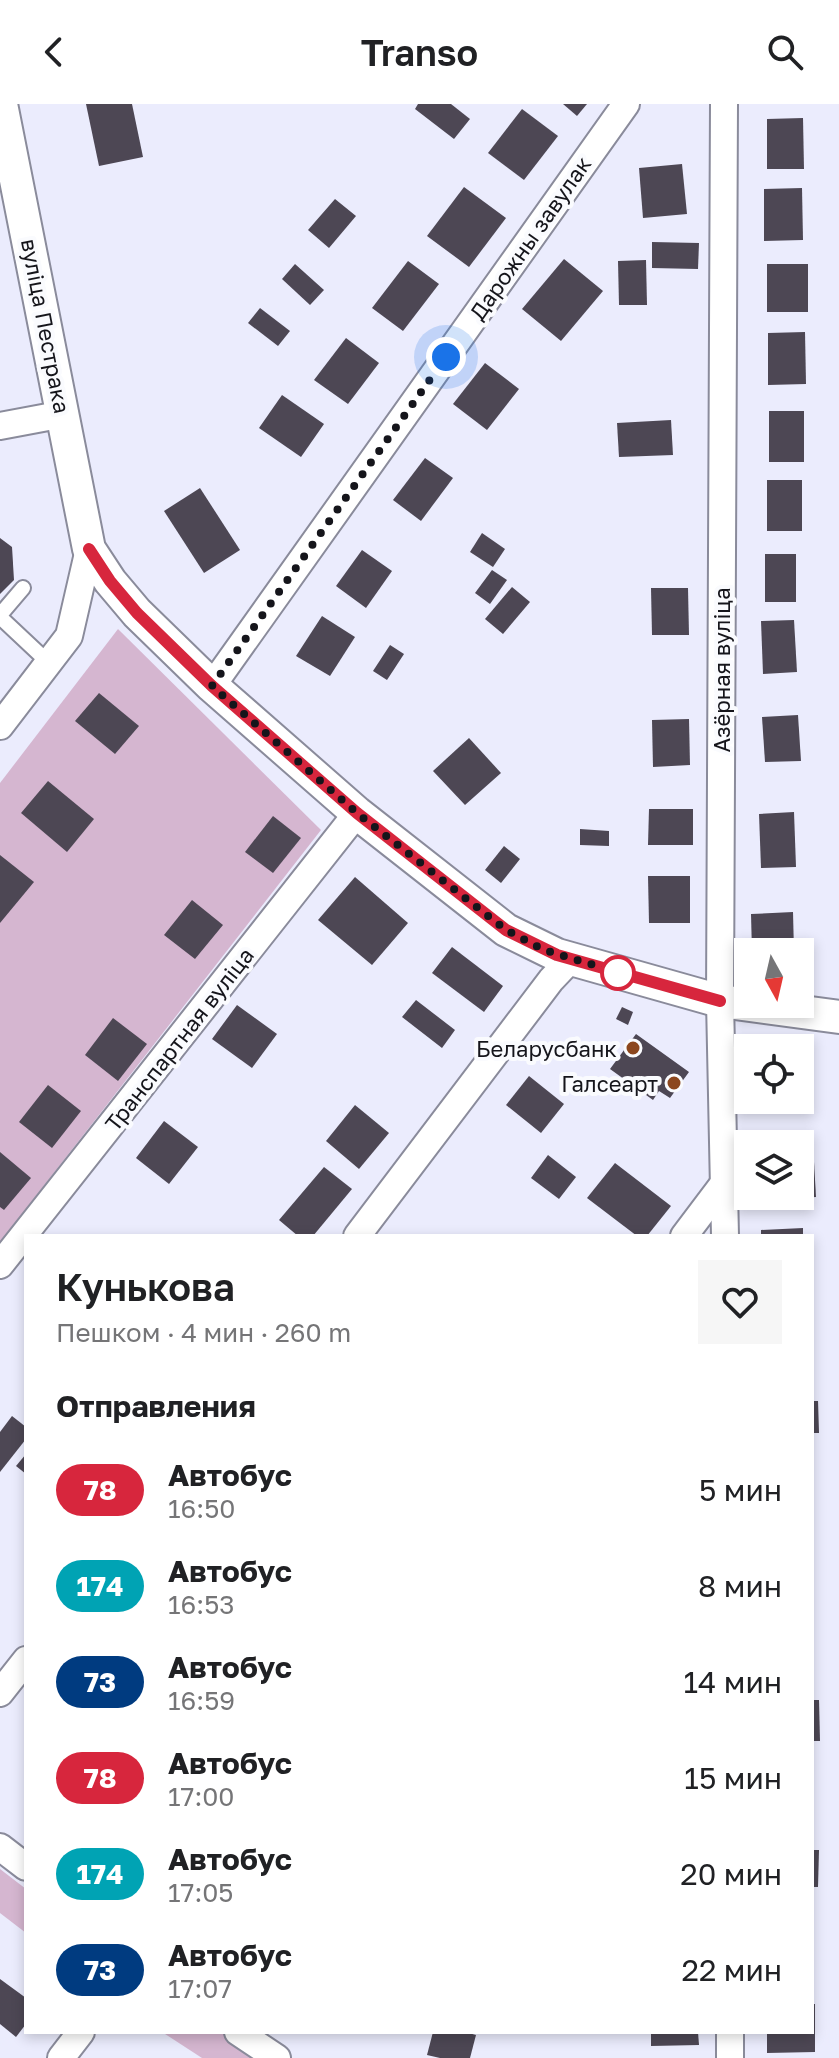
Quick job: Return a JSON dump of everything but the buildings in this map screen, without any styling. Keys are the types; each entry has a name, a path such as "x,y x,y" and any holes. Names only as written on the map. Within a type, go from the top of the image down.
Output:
{"street":[{"name":"вуліца Пестрака","path":"1,104 89,549"},
{"name":"Дарожны завулак","path":"212,686 626,104"},
{"name":"Азёрная вуліца","path":"724,104 720,1001 725,1234"},
{"path":"0,426 64,414"},
{"path":"89,549 137,613 212,686 357,813 506,930 570,960 720,1001 839,1017"},
{"path":"0,726 69,636 89,549"},
{"name":"Транспартная вуліца","path":"24,1234 357,813"},
{"path":"359,1234 551,980 570,960"},
{"path":"686,1234 724,1183"},
{"name":"Транспартная вуліца","path":"0,1265 24,1235"},
{"path":"0,1693 24,1663"},
{"path":"0,1847 24,1865"},
{"path":"61,2058 79,2034"},
{"path":"241,2034 277,2058"},
{"path":"730,2034 730,2058"}],"lane":[{"path":"23,588 0,616 49,663"}],"shaded area":[{"path":"118,629 321,830 0,1242 0,783"},
{"path":"0,1869 24,1887 24,1931 0,1913"},
{"path":"165,2034 224,2034 260,2058 202,2058"}],"bus line":[{"name":"78","path":"89,549 137,613 212,686 357,813 506,930 557,955 720,1001"}],"place":[{"name":"Беларусбанк","path":"633,1048"},
{"name":"Галсеарт","path":"674,1083"}],"route":[{"path":"446,357 212,686 357,813 506,930 570,960 630,976 618,973"}]}
